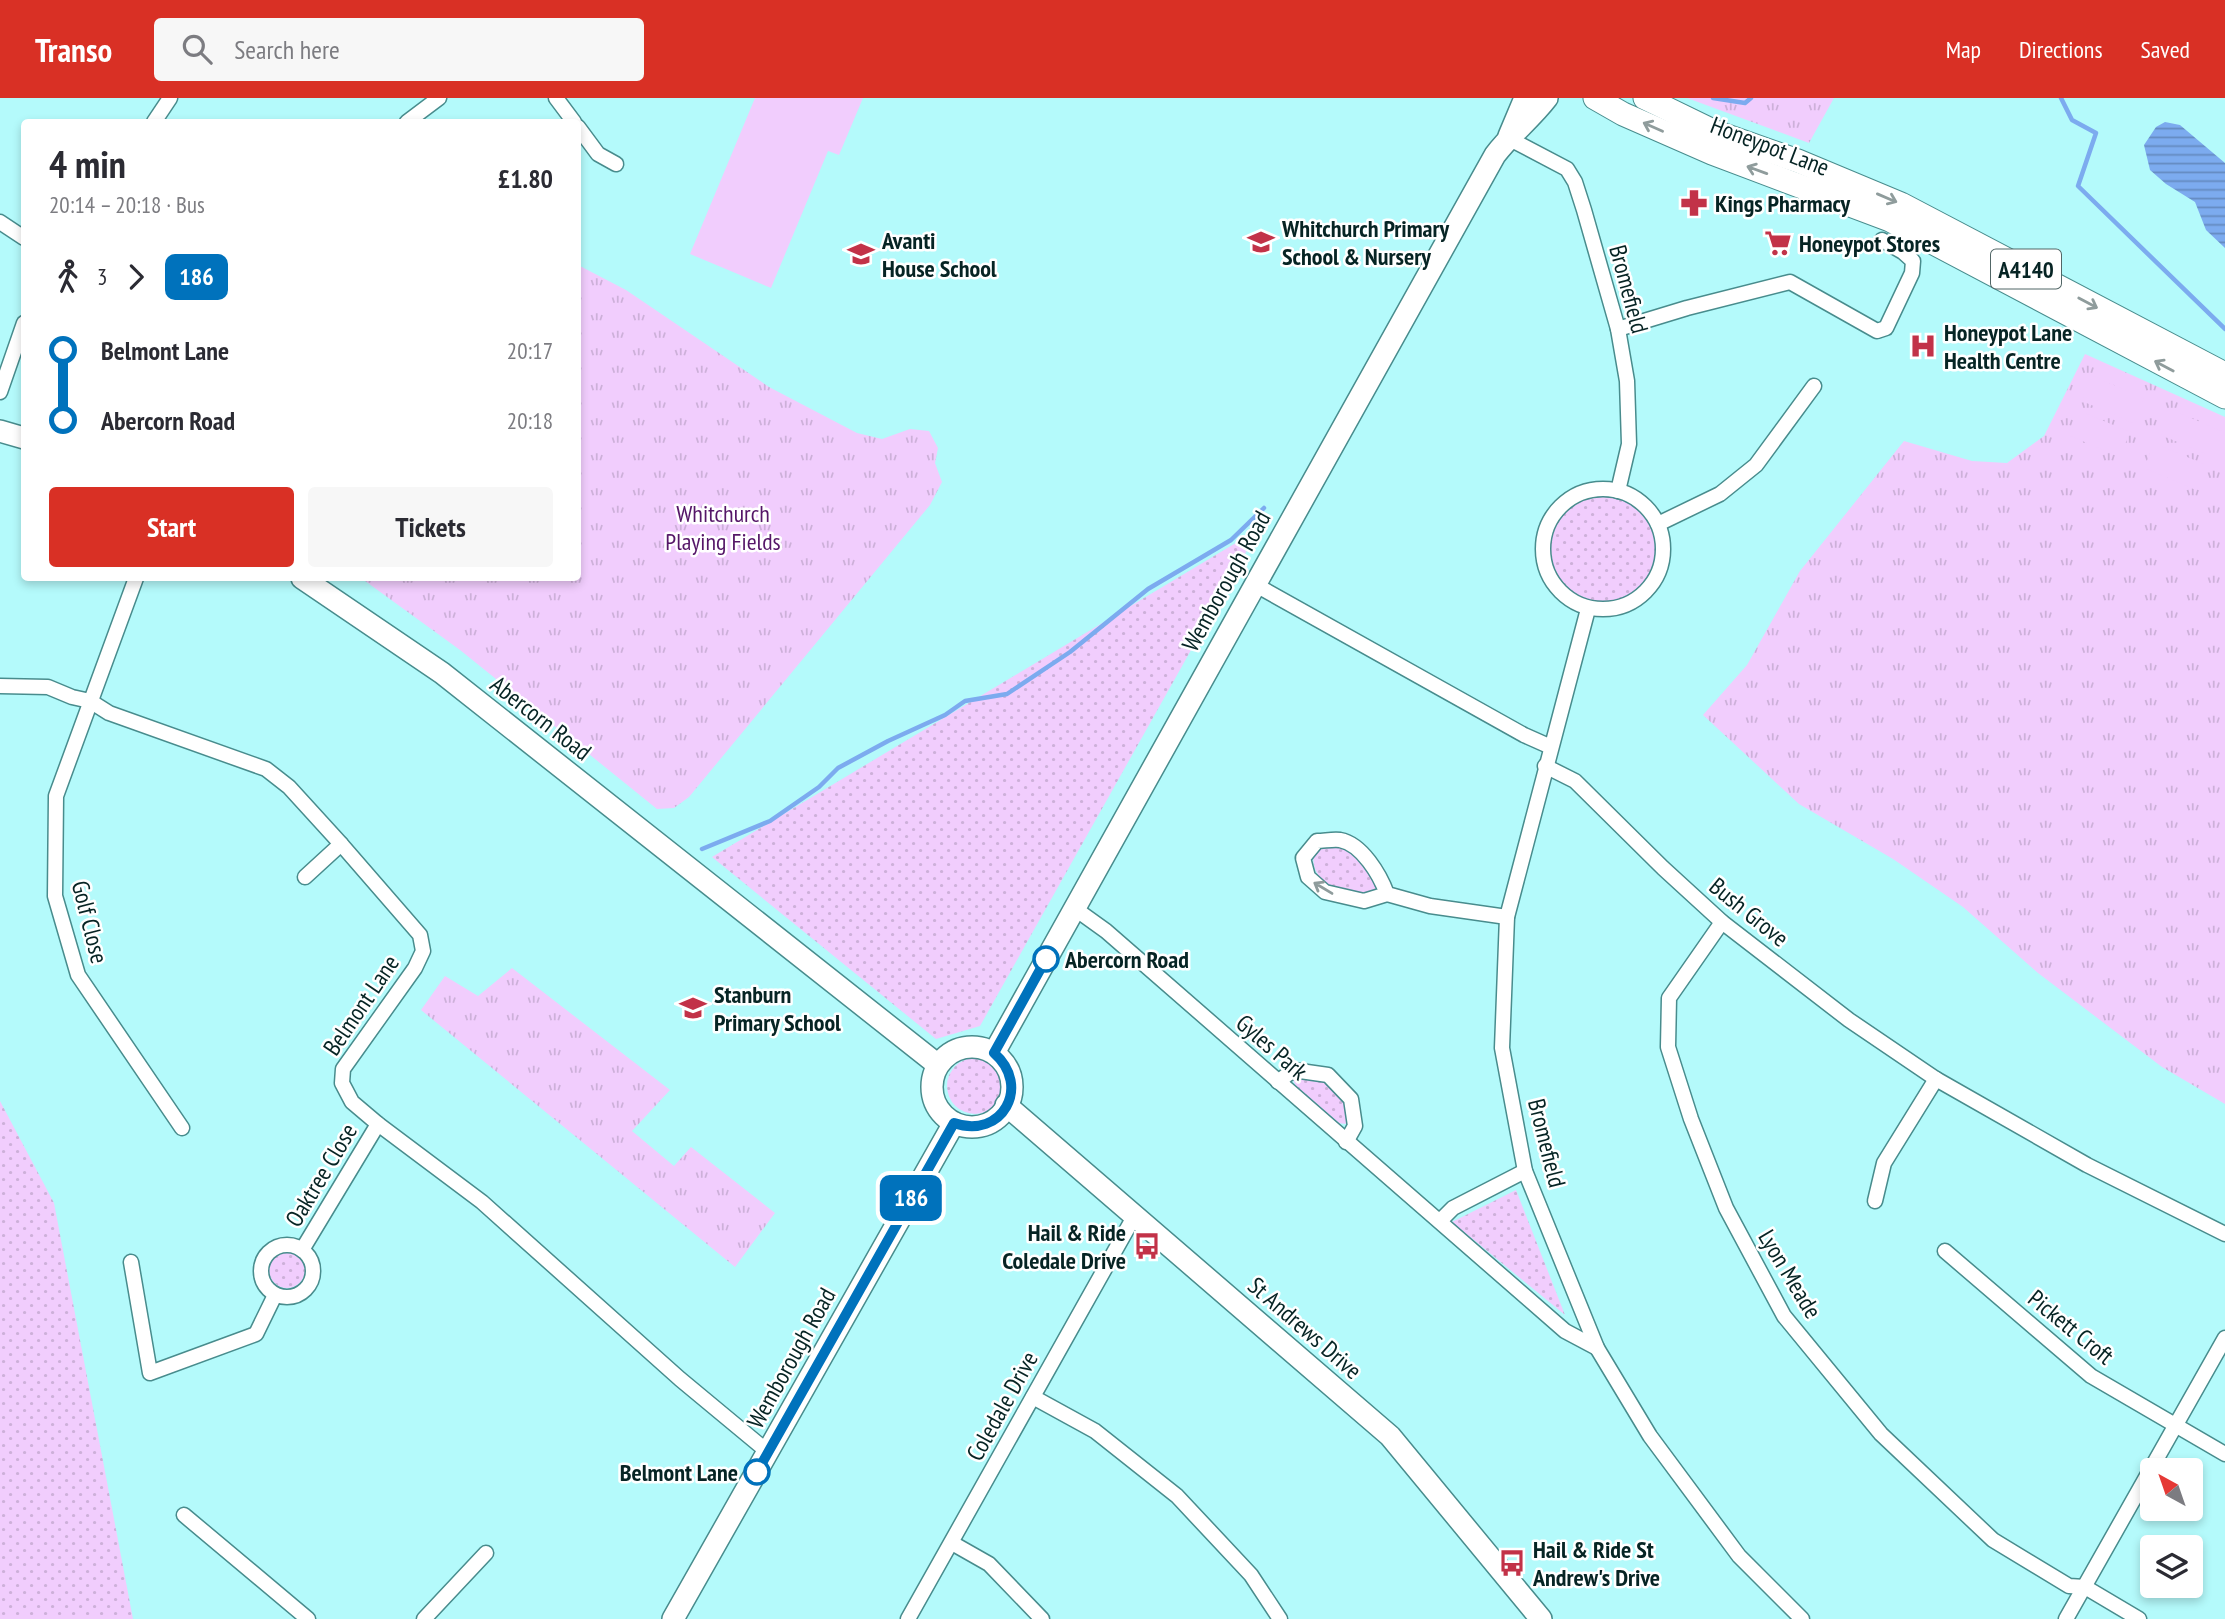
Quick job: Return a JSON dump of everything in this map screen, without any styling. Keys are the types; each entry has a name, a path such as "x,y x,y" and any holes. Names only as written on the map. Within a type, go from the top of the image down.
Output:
{"main road":[{"name":"Honeypot Lane","path":"1595,98 1623,114 1712,153 1890,220 2225,397"},
{"name":"Honeypot Lane","path":"1645,98 1713,131 1798,161 1901,204 2225,374"}],"street":[{"path":"156,119 170,98"},
{"path":"411,119 439,98"},
{"path":"556,98 572,119"},
{"name":"Wemborough Road","path":"1508,138 1525,98"},
{"name":"Wemborough Road","path":"994,1053 1495,155 1508,138 1531,119 1547,98"},
{"path":"581,131 597,154 615,164"},
{"name":"Bromefield","path":"1508,138 1559,163 1575,181 1618,329 1628,381 1629,444 1618,491"},
{"path":"0,222 21,235"},
{"path":"1618,329 1790,282 1877,331 1886,328 1912,273 1913,261 1882,240"},
{"path":"0,392 21,332"},
{"path":"1658,524 1720,494 1756,465 1814,386"},
{"path":"0,431 21,437"},
{"path":"1605,488 1618,491 1637,498 1650,509 1658,524 1663,546 1660,567 1653,583 1632,603 1607,610 1588,608 1572,600 1552,582 1542,555 1546,528 1561,507 1582,492 1605,488"},
{"path":"90,701 135,581"},
{"name":"Abercorn Road","path":"306,581 442,673 938,1065"},
{"path":"1254,584 1524,735 1551,747"},
{"name":"Bromefield","path":"1588,608 1507,917 1502,1048 1525,1171 1597,1348 1657,1446 1739,1556 1802,1619"},
{"name":"Belmont Lane","path":"0,686 48,688 90,701 109,713 266,769 289,787 420,935 423,951 415,968 343,1069 342,1083 352,1101 378,1124 482,1202 671,1370 768,1452"},
{"name":"Golf Close","path":"90,701 56,796 55,896 78,975 183,1128"},
{"name":"Bush Grove","path":"1545,766 1575,781 1721,922 1849,1020 1936,1079 2087,1165 2225,1234"},
{"path":"1387,894 1380,875 1363,854 1342,840 1317,841 1303,858 1308,877 1325,892 1364,901 1387,894 1430,906 1507,917"},
{"path":"305,877 341,844"},
{"name":"Gyles Park","path":"1074,908 1107,931 1565,1331 1597,1348"},
{"name":"Lyon Meade","path":"1721,922 1669,998 1668,1047 1691,1119 1726,1208 1784,1316 1881,1434 1993,1540 2069,1586 2085,1587 2138,1619"},
{"path":"969,1046 994,1053 1004,1061 1010,1073 1010,1100 995,1120 985,1125 973,1127 954,1123 941,1113 934,1102 933,1077 938,1065 957,1049 969,1046"},
{"path":"1278,1082 1293,1070 1328,1074 1351,1099 1355,1126 1346,1142"},
{"path":"1875,1201 1884,1163 1936,1079"},
{"name":"St Andrews Drive","path":"1006,1105 1390,1436 1541,1619"},
{"name":"Wemborough Road","path":"673,1619 954,1123"},
{"name":"Oaktree Close","path":"302,1250 378,1124"},
{"path":"1440,1221 1454,1208 1525,1171"},
{"name":"Coledale Drive","path":"908,1619 1135,1215"},
{"name":"Oaktree Close","path":"286,1245 302,1250 312,1264 311,1281 300,1294 292,1297 275,1295 262,1283 261,1266 264,1257 270,1251 286,1245"},
{"name":"Pickett Croft","path":"1945,1251 2091,1376 2225,1454"},
{"path":"131,1262 150,1373 256,1334 275,1295"},
{"path":"2067,1619 2225,1338"},
{"path":"1033,1397 1095,1431 1177,1496 1251,1575 1280,1619"},
{"path":"184,1515 308,1619"},
{"path":"952,1543 989,1563 1042,1619"},
{"path":"424,1619 486,1553"}],"green space":[{"path":"755,98 863,98 839,155 828,151 771,288 690,254"},
{"path":"1687,98 1834,98 1809,143"},
{"name":"Whitchurch Playing Fields","path":"581,267 626,290 769,387 857,433 882,439 910,429 929,431 938,448 935,463 942,482 930,505 689,797 674,808 657,809 460,650 365,581 581,581"},
{"path":"2085,354 2225,417 2225,1104 2162,1067 2038,973 1963,907 1893,859 1799,804 1703,715 1747,665 1800,571 1904,441 1972,461 2007,463 2044,436"},
{"path":"2093,376 2144,398 2133,423 2082,401"},
{"path":"2078,410 2130,432 2120,457 2068,435"},
{"path":"2172,410 2224,432 2213,457 2161,435"},
{"path":"2154,443 2206,465 2196,490 2144,468"},
{"path":"1603,496 1623,500 1641,511 1652,529 1656,549 1652,569 1641,587 1623,598 1603,602 1583,598 1565,587 1554,569 1550,549 1554,529 1565,511 1583,500"},
{"path":"1259,529 980,1026 936,1039 712,857"},
{"path":"1331,843 1359,853 1382,890 1360,897 1342,892 1325,882 1319,876 1313,860 1315,850"},
{"path":"512,968 670,1090 632,1131 674,1166 691,1147 775,1213 735,1267 421,1010 445,976 478,996"},
{"path":"969,1058 981,1058 995,1066 1003,1080 1001,1097 995,1106 981,1114 969,1114 952,1102 947,1092 947,1080 959,1063"},
{"path":"1298,1075 1334,1087 1344,1100 1349,1121 1345,1124 1339,1123 1296,1086 1293,1080"},
{"path":"0,1101 54,1203 133,1619 0,1619"},
{"path":"1516,1190 1565,1315 1452,1222"},
{"path":"287,1252 300,1257 305,1270 300,1283 287,1288 274,1283 269,1270 274,1257"}],"water":[{"path":"2165,122 2180,125 2225,163 2225,248 2206,230 2195,202 2166,184 2150,170 2144,145 2156,127"}],"waterway":[{"path":"1713,98 1745,103 1751,98"},
{"path":"2061,98 2072,120 2096,133 2078,186 2225,329"},
{"path":"702,849 770,821 819,787 838,768 945,715 965,701 1007,694 1070,652 1148,589 1231,540 1264,508"}],"bus line":[{"name":"186","path":"757,1472 954,1123 973,1127 985,1125 995,1120 1010,1100 1010,1073 1004,1061 994,1053 1046,959"}],"place":[{"name":"Kings Pharmacy","path":"1694,203"},
{"name":"Whitchurch Primary School & Nursery","path":"1261,242"},
{"name":"Honeypot Stores","path":"1778,243"},
{"name":"Avanti House School","path":"861,254"},
{"name":"Honeypot Lane Health Centre","path":"1923,346"},
{"name":"Abercorn Road","path":"1046,959"},
{"name":"Stanburn Primary School","path":"693,1008"},
{"name":"Hail & Ride Coledale Drive","path":"1147,1246"},
{"name":"Belmont Lane","path":"757,1472"},
{"name":"Hail & Ride St Andrew's Drive","path":"1512,1563"}]}
